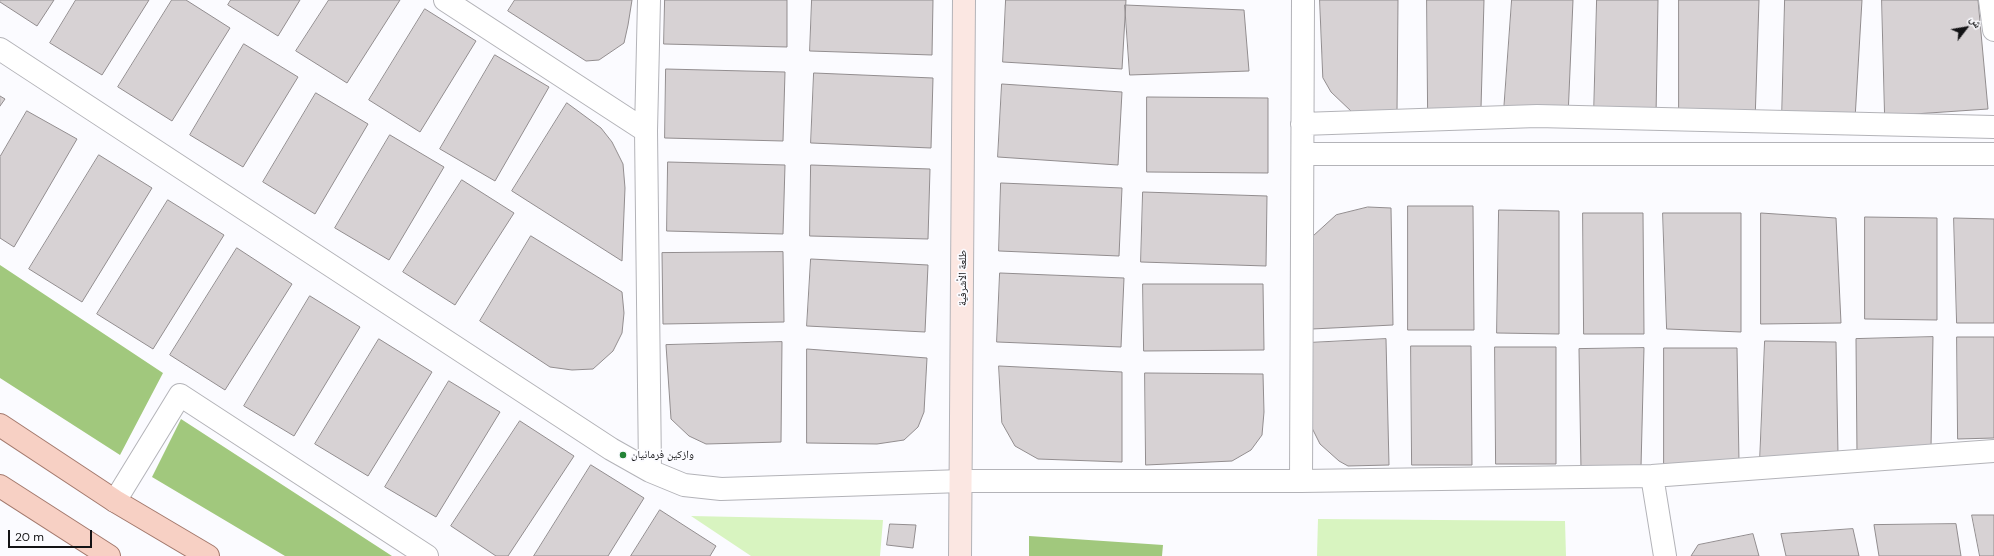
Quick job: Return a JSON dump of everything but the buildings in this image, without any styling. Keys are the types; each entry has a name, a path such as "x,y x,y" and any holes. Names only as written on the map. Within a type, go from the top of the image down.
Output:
{"main road":[{"name":"طلعة الأشرفية","path":"960,556 962,481 964,0"},
{"path":"0,425 115,501 208,556"},
{"path":"0,486 109,556"}],"street":[{"path":"445,0 646,131"},
{"path":"649,0 646,131 650,471"},
{"path":"1301,480 1303,0"},
{"path":"1990,0 1994,30"},
{"path":"0,49 611,449 650,471 684,485 721,488 962,481 1301,480 1652,476 1994,451"},
{"path":"1302,124 1538,116 1994,127"},
{"path":"1303,154 1994,154"},
{"path":"115,501 180,395 427,556"},
{"path":"1652,476 1665,556"}],"green space":[{"path":"0,265 163,373 120,455 0,378"},
{"path":"181,419 392,556 285,556 152,477"},
{"path":"691,516 883,520 880,556 751,556"},
{"path":"1318,519 1565,521 1566,556 1317,556"},
{"path":"1029,536 1163,545 1162,556 1029,556"}],"place":[{"name":"وازكين فرمانيان","path":"623,455"}]}
